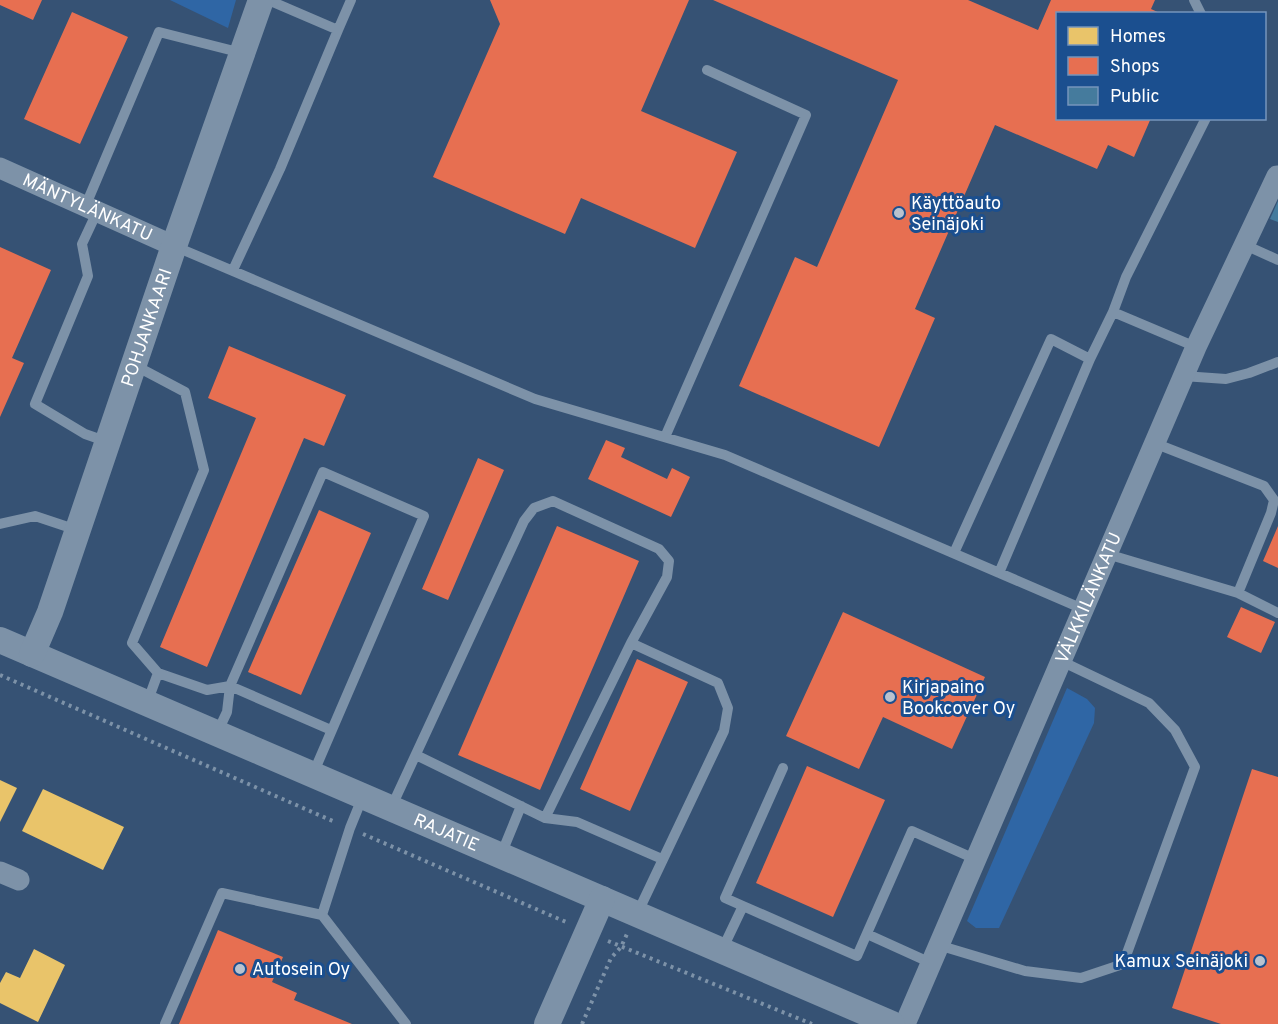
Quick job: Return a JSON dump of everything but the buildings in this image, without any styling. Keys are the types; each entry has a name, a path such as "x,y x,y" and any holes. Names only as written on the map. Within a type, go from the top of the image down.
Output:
{"street":[{"name":"POHJANKAARI","path":"32,654 50,612 174,246 261,0"},
{"name":"MÄNTYLÄNKATU","path":"0,169 174,246"},
{"name":"VÄLKKILÄNKATU","path":"904,1024 1196,346 1277,176"},
{"name":"RAJATIE","path":"0,640 892,1024"},
{"path":"547,1024 602,899"}],"lane":[{"path":"268,0 338,30"},
{"path":"233,270 280,169 351,0"},
{"path":"108,442 85,434 35,404 88,276 82,244 91,209 159,32 243,54"},
{"path":"665,437 806,115 708,70"},
{"path":"999,573 1090,359 1113,312 1126,277 1205,120"},
{"path":"1245,245 1278,260"},
{"path":"174,246 536,399 725,455 1083,609"},
{"path":"1113,312 1196,346"},
{"path":"954,554 1051,339 1090,359"},
{"path":"1183,376 1226,378 1249,373 1278,362"},
{"path":"134,364 185,392 204,470 132,644 158,673 207,690 230,686 331,730"},
{"path":"1155,443 1264,486 1274,500 1272,513 1238,593"},
{"path":"217,733 227,712 230,686 323,472 333,476 424,516 313,774"},
{"path":"391,808 524,521 534,508 553,501 659,549 669,561 667,577 631,643 546,818"},
{"path":"0,524 35,516 77,530"},
{"path":"1107,554 1238,593 1278,613"},
{"path":"631,643 718,683 728,708 724,731 637,914"},
{"path":"867,934 935,954 1025,971 1081,978 1123,964 1196,767 1175,730 1149,703 1061,661"},
{"path":"147,703 158,673"},
{"path":"416,755 546,818 577,822 662,859"},
{"path":"783,768 725,898 857,956 912,831 975,860"},
{"path":"322,915 350,828 363,796"},
{"path":"501,855 521,806"},
{"path":"165,1024 222,893 322,915 406,1024"},
{"path":"722,951 743,906"}],"path":[{"path":"0,675 621,947 812,1024"},
{"path":"582,1024 611,958 621,947 637,914"}],"shaded area":[{"path":"170,0 236,0 228,28"},
{"path":"1067,688 1087,699 1095,708 1094,723 999,928 976,928 967,921"}],"place":[{"name":"Käyttöauto Seinäjoki","path":"899,213"},
{"name":"Kirjapaino Bookcover Oy","path":"890,697"},
{"name":"Kamux Seinäjoki","path":"1260,961"},
{"name":"Autosein Oy","path":"240,969"}]}
